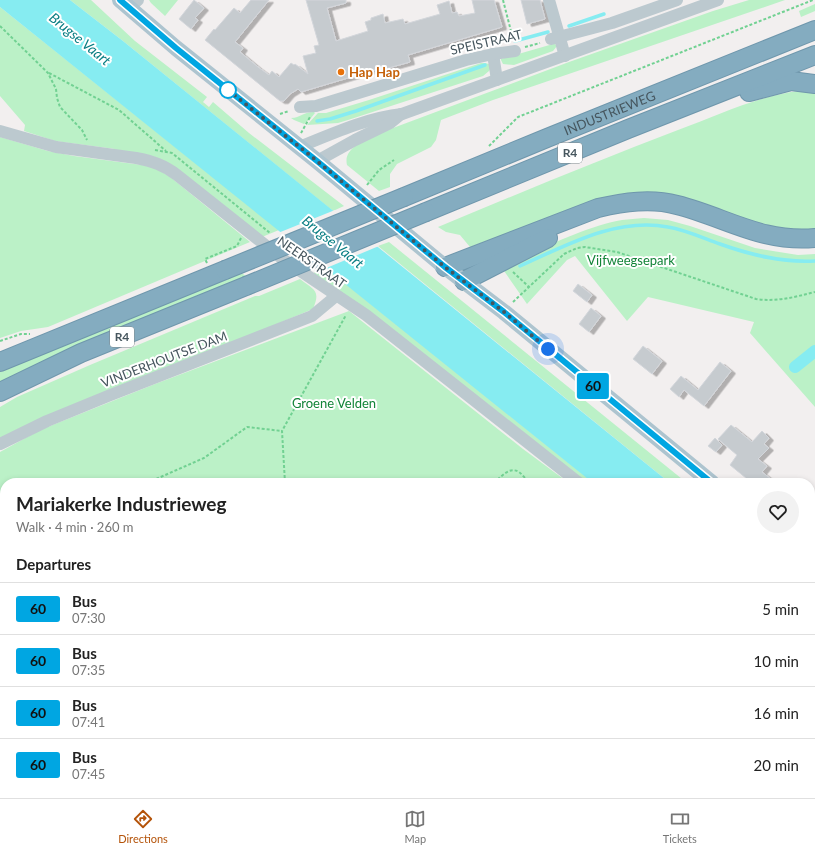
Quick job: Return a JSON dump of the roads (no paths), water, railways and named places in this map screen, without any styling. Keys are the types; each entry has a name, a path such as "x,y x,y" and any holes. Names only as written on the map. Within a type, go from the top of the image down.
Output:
{"highway":[{"name":"INDUSTRIEWEG","path":"0,362 540,140 815,30"},
{"name":"INDUSTRIEWEG","path":"0,392 81,353 815,55"},
{"path":"707,98 731,98 765,87 791,81 815,84"},
{"path":"445,267 598,208 643,201 676,204 759,233 798,240 815,238"},
{"path":"464,281 563,231 621,212 644,210 669,212 693,218 757,240 798,247 815,246"}],"main road":[{"path":"129,3 265,120 445,267 504,312 706,478"}],"street":[{"path":"549,0 555,39 565,56"},
{"path":"555,39 612,23 677,0"},
{"path":"297,146 385,116 402,114 718,0"},
{"name":"SPEISTRAAT","path":"300,107 316,106 466,60 516,51"},
{"path":"493,54 498,80"},
{"path":"317,161 390,123 402,114"},
{"name":"NEERSTRAAT","path":"0,130 56,147 148,160 161,164 284,260 366,315 573,478"},
{"name":"VINDERHOUTSE DAM","path":"0,444 47,421 312,316 336,296"}],"water":[{"name":"Brugse Vaart","path":"0,0 70,0 123,41 664,478 587,478 0,7"}],"waterway":[{"path":"569,26 604,14"},
{"path":"515,41 548,32"},
{"path":"317,121 330,119 356,111 485,65"},
{"path":"520,266 591,235 629,226 649,225 681,230 755,255 791,261 815,261"},
{"path":"795,367 815,351"}],"place":[{"name":"Hap Hap","path":"341,72"}],"park label":[{"name":"Vijfweegsepark","path":"631,260"},
{"name":"Groene Velden","path":"334,403"}]}
